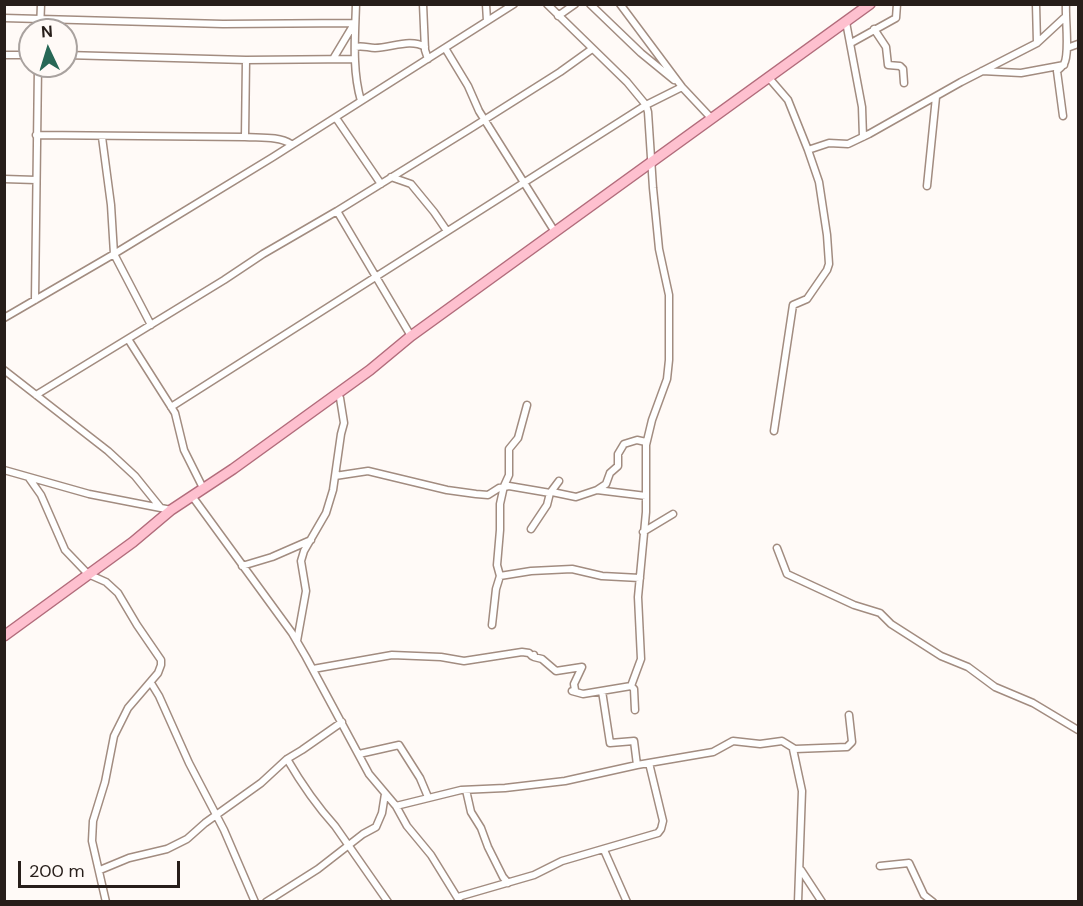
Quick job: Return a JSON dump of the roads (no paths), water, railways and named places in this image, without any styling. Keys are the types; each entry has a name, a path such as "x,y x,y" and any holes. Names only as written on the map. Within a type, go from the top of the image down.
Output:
{"main road":[{"path":"4,636 134,542 171,510 337,394 411,336 870,4"}],"street":[{"path":"356,4 354,23 356,83 361,101"},
{"path":"423,4 425,47 428,59"},
{"path":"486,4 487,21"},
{"path":"4,318 114,254 336,118 514,4"},
{"path":"547,4 627,82 646,105 653,162 659,249 669,295 669,360 667,379 646,442 646,512 638,606 641,657 631,686"},
{"path":"558,16 575,4"},
{"path":"590,4 682,87 712,119"},
{"path":"620,4 682,87"},
{"path":"851,43 896,18 897,4"},
{"path":"1036,4 1037,43"},
{"path":"1064,116 1057,71 1064,65 1067,48 1064,18 1066,4"},
{"path":"808,150 829,143 848,144 863,137 981,71 1037,43 1064,18"},
{"path":"78,20 223,24 354,23"},
{"path":"846,21 862,106 863,137"},
{"path":"333,59 354,23"},
{"path":"874,29 886,47 888,64 900,66 903,69 904,83"},
{"path":"355,47 374,48 400,44 418,44 425,47"},
{"path":"1067,48 1078,44"},
{"path":"446,48 468,86 478,111 555,232"},
{"path":"36,394 381,184 592,49"},
{"path":"78,55 246,60 355,59"},
{"path":"245,137 246,60"},
{"path":"981,71 1021,73 1064,65"},
{"path":"35,300 38,78"},
{"path":"769,78 788,100 808,150 820,188 829,264 807,299 793,305 774,431"},
{"path":"171,407 646,105 682,87"},
{"path":"927,186 936,97"},
{"path":"336,118 381,184"},
{"path":"36,135 274,138 291,144"},
{"path":"102,137 111,205 114,254 151,325"},
{"path":"391,177 411,184 447,231"},
{"path":"4,179 36,180"},
{"path":"337,211 411,336"},
{"path":"128,339 178,420 184,450 203,488"},
{"path":"4,370 108,450 135,476 160,507"},
{"path":"297,641 306,591 302,561 304,551 326,513 333,489 340,434 344,423 337,394"},
{"path":"492,625 496,589 500,576 497,565 500,504 509,475 509,448 518,438 527,405"},
{"path":"335,476 362,471 376,472 447,490 486,495 504,486 576,497 597,490 606,484 610,472 618,466 618,454 624,444 637,440 646,442"},
{"path":"4,470 89,494 171,510"},
{"path":"29,478 41,495 65,550 88,574 105,582 118,593 161,664 151,683 128,708 114,736 108,769 92,828 93,850 100,870 106,902"},
{"path":"531,529 559,481"},
{"path":"597,490 646,496"},
{"path":"192,496 199,502 297,641 369,774 396,806 406,826 431,855 459,899 534,875 562,861 658,833 663,820 649,763"},
{"path":"643,532 673,514"},
{"path":"242,566 272,557 312,540"},
{"path":"777,548 787,574 854,605 880,613 891,624 941,656 968,667 995,687 1033,703 1078,730"},
{"path":"500,576 531,571 572,569 602,576 639,578"},
{"path":"313,669 392,655 441,657 464,661 514,653 529,653 556,671 582,667 574,684 575,690 572,691 582,694 631,686"},
{"path":"151,683 255,902"},
{"path":"631,686 634,689 635,710"},
{"path":"602,691 610,743 634,741 637,765"},
{"path":"396,806 466,790 565,781 637,765 710,753 729,742 760,744 782,741 793,749 850,746 852,742 849,715"},
{"path":"100,870 129,858 167,849 187,839 205,823 261,783 287,759 342,722"},
{"path":"359,754 399,745 420,778 428,797"},
{"path":"793,749 802,791 801,870 798,902"},
{"path":"287,759 306,792 326,819 335,826 388,902"},
{"path":"466,790 471,812 508,883"},
{"path":"266,902 376,827 382,813 385,794"},
{"path":"604,850 627,902"},
{"path":"880,866 909,863 924,895 933,902"},
{"path":"801,870 822,902"}]}
